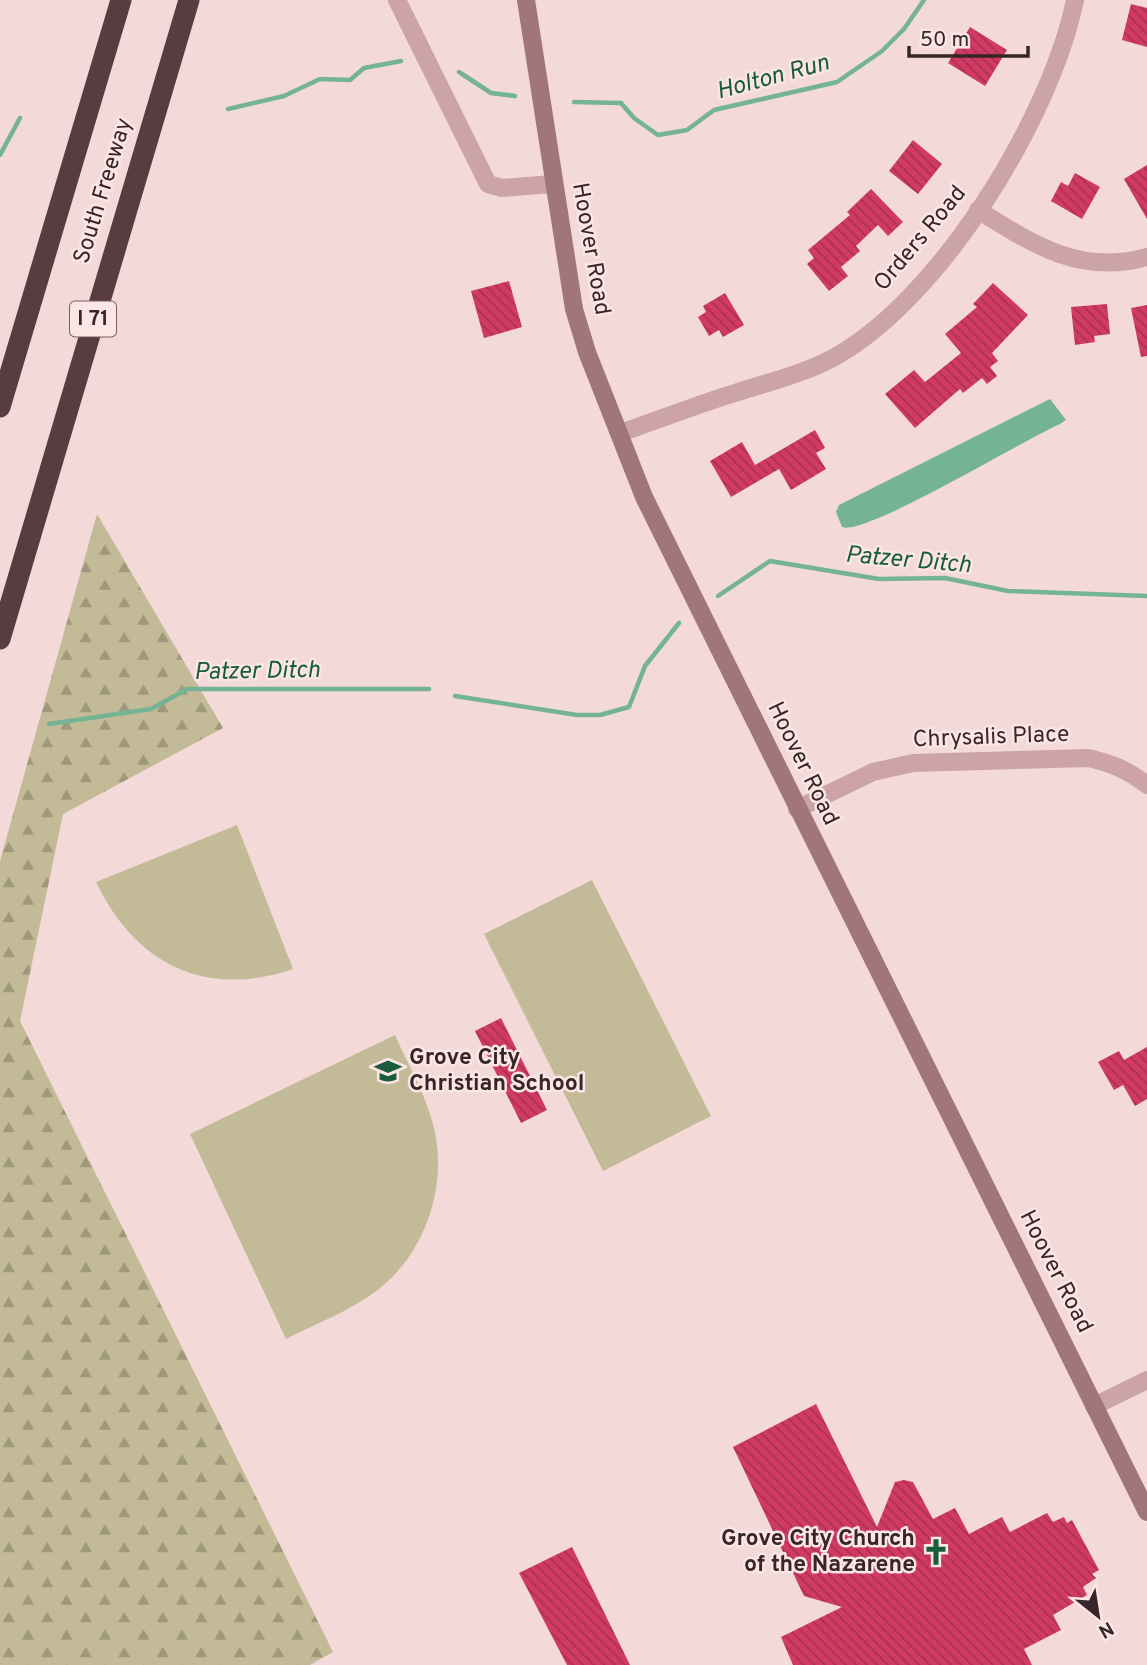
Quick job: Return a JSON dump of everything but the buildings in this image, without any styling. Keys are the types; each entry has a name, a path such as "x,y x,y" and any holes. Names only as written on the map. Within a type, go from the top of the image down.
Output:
{"highway":[{"name":"South Freeway","path":"0,407 121,0"},
{"name":"South Freeway","path":"0,639 189,0"}],"main road":[{"name":"Hoover Road","path":"526,0 553,184 580,331 650,509 1147,1512"}],"street":[{"path":"397,0 488,184 502,188 553,184"},
{"name":"Orders Road","path":"620,433 805,370 834,357 861,338 911,294 978,210 1041,100 1076,0"},
{"path":"978,210 1033,244 1073,261 1098,264 1147,257"},
{"name":"Chrysalis Place","path":"797,809 873,772 913,763 1088,758 1109,762 1130,771 1147,785"},
{"path":"1094,1406 1147,1380"}],"green space":[{"path":"97,514 223,728 63,814 20,1021 333,1652 310,1665 0,1665 0,861"},
{"path":"237,825 293,969 261,977 231,980 202,976 176,968 152,953 131,934 112,911 96,882"},
{"path":"592,880 711,1116 603,1171 484,934"},
{"path":"395,1035 426,1102 435,1131 437,1182 428,1219 412,1253 388,1281 353,1306 286,1339 190,1134"}],"shaded area":[{"path":"1050,399 1066,420 1060,424 881,517 856,526 842,527 836,512 839,505"}],"waterway":[{"name":"Holton Run","path":"574,102 621,103 634,118 658,135 687,130 714,110 837,82 882,51 904,29 924,0"},
{"name":"Holton Run","path":"228,109 284,96 320,79 350,80 364,68 401,61"},
{"name":"Holton Run","path":"459,72 491,93 515,96"},
{"name":"Holton Run","path":"0,155 20,118"},
{"name":"Patzer Ditch","path":"718,596 770,561 879,579 945,578 1008,591 1147,596"},
{"name":"Patzer Ditch","path":"455,696 577,715 600,715 629,707 645,666 679,623"},
{"name":"Patzer Ditch","path":"49,724 151,709 187,689 429,689"}],"place":[{"name":"Grove City Christian School","path":"388,1071"},
{"name":"Grove City Church of the Nazarene","path":"936,1552"}]}
